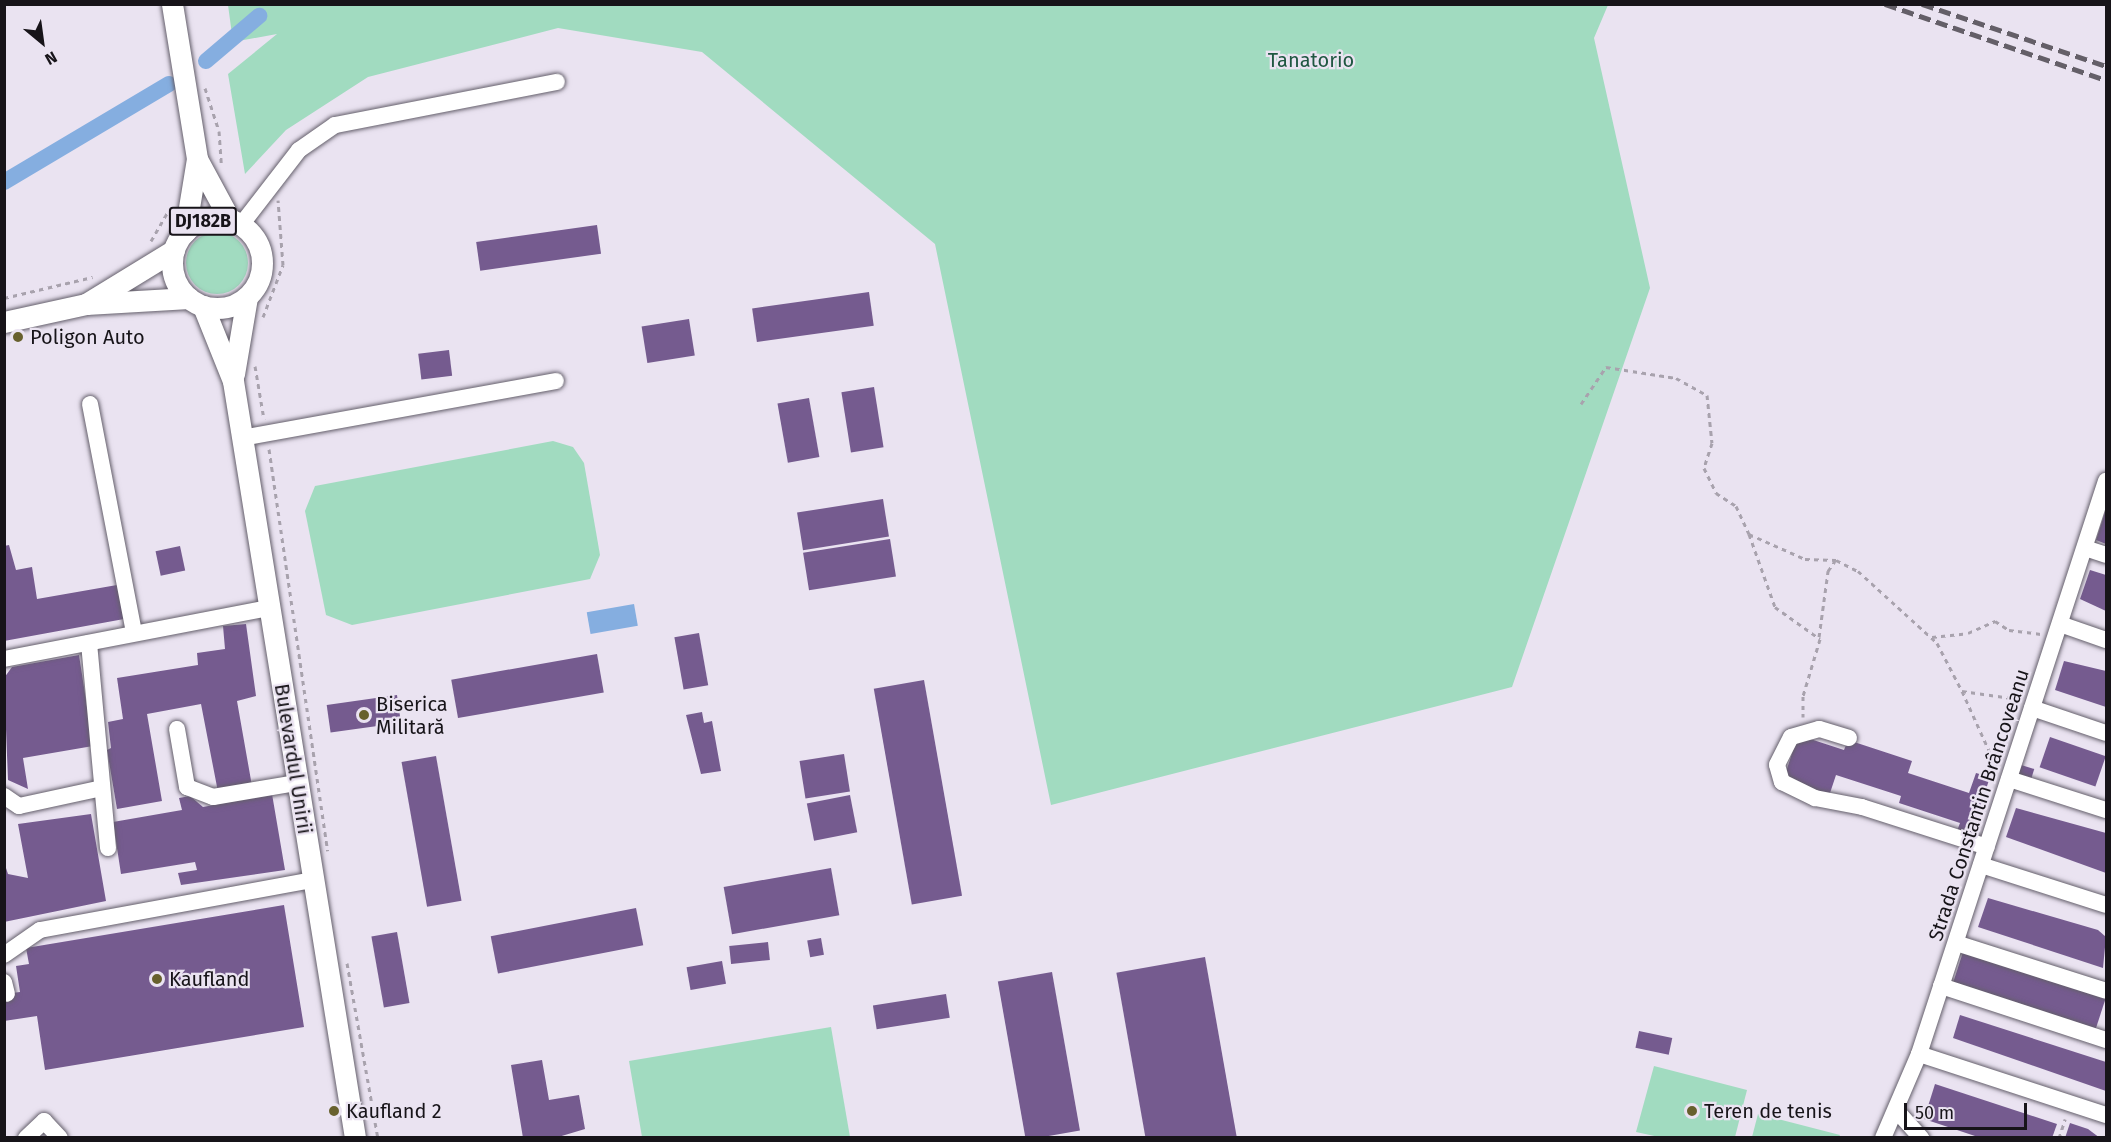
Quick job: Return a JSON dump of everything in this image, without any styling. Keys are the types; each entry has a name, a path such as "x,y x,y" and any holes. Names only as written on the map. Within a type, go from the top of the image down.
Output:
{"main road":[{"name":"DJ182B","path":"172,4 182,61 193,82 197,159 185,232 174,250 172,271 196,302"},
{"name":"DJ182B","path":"197,159 235,223 261,254 260,277 247,297"},
{"name":"DJ182B","path":"185,232 205,220 235,223"},
{"path":"86,304 174,250"},
{"path":"4,322 86,304 196,302 231,306 247,297"},
{"name":"Bulevardul Unirii","path":"233,381 247,297"},
{"name":"Bulevardul Unirii","path":"196,302 233,381 355,1137"}],"street":[{"path":"235,223 266,193 299,150 335,125 557,82"},
{"path":"242,438 556,381"},
{"path":"90,404 134,633"},
{"name":"Strada Constantin Brâncoveanu","path":"1883,1137 1919,1054 2106,481"},
{"path":"2085,548 2106,555"},
{"path":"4,659 269,608"},
{"path":"2058,629 2106,640"},
{"path":"89,643 108,848"},
{"path":"2033,705 2106,732"},
{"path":"1849,738 1809,728 1784,746 1778,773 1790,788 1987,847"},
{"path":"177,729 187,787 213,797 297,783"},
{"path":"2007,785 2106,810"},
{"path":"4,796 19,806 102,788"},
{"path":"1981,865 2106,905"},
{"path":"4,938 312,880"},
{"path":"4,955 40,930"},
{"path":"1956,943 2106,992"},
{"path":"1941,986 2106,1040"},
{"path":"1919,1054 2106,1115"},
{"path":"1896,1110 1921,1137"},
{"path":"26,1137 44,1121 60,1137"}],"path":[{"path":"193,82 213,103 221,166"},
{"path":"257,327 277,293 283,265 276,221 281,203 266,193"},
{"path":"147,246 171,204"},
{"path":"4,298 101,274"},
{"path":"254,355 316,749"},
{"path":"1581,404 1606,367 1676,378 1707,395 1713,419 1704,468 1716,493 1736,506 1749,534 1774,607 1820,639"},
{"path":"1749,534 1805,559 1836,560 1858,571 1932,637 1962,691 2007,785"},
{"path":"1809,728 1802,714 1803,696 1820,639 1817,624 1828,571 1836,560"},
{"path":"1932,637 1968,633 1995,621 2009,630 2058,629"},
{"path":"1962,691 2033,705"}],"green space":[{"name":"Tanatorio","path":"228,5 1608,5 1594,38 1650,288 1512,687 1051,805 935,244 702,52 558,28 368,77 286,130 245,174 228,74 277,34 233,42"},
{"path":"217,232 239,241 248,263 239,285 217,294 195,285 186,263 195,241"},
{"path":"553,441 573,447 584,463 600,555 590,579 352,625 326,615 305,511 315,486"},
{"path":"831,1027 850,1137 642,1137 629,1061"},
{"name":"Teren de tenis","path":"1654,1066 1747,1090 1735,1137 1659,1137 1636,1132"},
{"name":"Teren de tenis","path":"1758,1114 1840,1135 1839,1137 1752,1137"}],"water":[{"path":"634,604 638,626 591,634 587,612"}],"building":[{"path":"597,225 601,254 480,271 476,242"},
{"path":"869,292 874,326 757,342 752,308"},
{"path":"689,319 695,356 647,363 642,327"},
{"path":"449,350 452,376 421,380 418,354"},
{"path":"874,387 884,447 851,452 841,392"},
{"path":"809,398 819,457 788,463 777,404"},
{"path":"883,499 889,537 803,550 797,513"},
{"path":"2106,509 2106,544 2096,540"},
{"path":"890,539 896,577 809,590 803,553"},
{"path":"9,545 16,570 32,567 37,599 117,585 124,619 4,641 4,546"},
{"path":"180,546 185,570 161,576 156,551"},
{"path":"2090,570 2106,575 2106,611 2080,599"},
{"path":"246,624 256,696 237,701 252,786 218,792 201,704 147,714 162,801 117,809 107,750 111,748 108,722 123,719 117,678 198,665 197,653 225,649 223,626"},
{"path":"699,633 708,685 684,690 674,637"},
{"path":"597,654 604,692 458,718 451,680"},
{"path":"79,655 93,746 23,758 28,789 8,780 4,678 12,667"},
{"path":"2064,661 2106,671 2106,707 2055,690"},
{"path":"924,680 962,896 912,905 874,689"},
{"name":"Biserica Militară","path":"397,695 401,723 331,733 327,705"},
{"path":"702,712 704,723 712,721 721,771 701,774 686,715"},
{"path":"1798,735 1844,750 1848,740 1912,761 1908,773 1969,793 1976,773 1990,777 1971,835 1957,831 1960,823 1899,803 1901,796 1836,775 1829,796 1783,781"},
{"path":"2050,737 2106,756 2095,786 2040,767"},
{"path":"844,754 850,792 805,799 800,761"},
{"path":"436,756 462,901 427,907 402,762"},
{"path":"2018,764 2034,769 2030,783 2014,778"},
{"path":"272,794 285,870 181,885 178,873 197,870 195,862 121,874 113,822 182,810 179,798 190,796 203,807"},
{"path":"850,795 857,832 814,841 807,803"},
{"path":"2016,808 2106,833 2106,873 2006,837"},
{"path":"91,814 106,901 4,922 4,862 8,874 28,878 18,824"},
{"path":"831,868 839,915 732,934 724,887"},
{"path":"1988,898 2098,930 2106,937 2103,968 1978,927"},
{"name":"Kaufland","path":"284,905 304,1027 45,1070 37,1016 4,1021 4,994 20,992 16,966 29,964 26,948"},
{"path":"636,908 643,945 498,974 491,936"},
{"path":"397,932 410,1003 384,1007 371,937"},
{"path":"821,938 824,955 810,957 807,940"},
{"path":"768,942 770,960 731,964 729,946"},
{"path":"1963,952 2106,998 2096,1029 1953,982"},
{"path":"1205,957 1237,1136 1146,1138 1116,973"},
{"path":"722,961 726,984 691,990 687,967"},
{"path":"1052,972 1080,1131 1025,1138 998,982"},
{"path":"946,994 950,1018 877,1029 873,1006"},
{"path":"1960,1015 2106,1062 2106,1091 1953,1038"},
{"path":"1639,1031 1672,1038 1669,1055 1635,1048"},
{"path":"542,1060 549,1100 579,1095 585,1129 555,1138 523,1138 511,1065"},
{"path":"1935,1084 2057,1124 2052,1138 1981,1138 1924,1119"},
{"path":"2070,1123 2088,1129 2100,1138 2065,1138"}],"waterway":[{"path":"206,61 259,16"},
{"path":"4,182 169,84"}],"railway":[{"path":"1885,4 2106,80"},
{"path":"1922,4 2106,66"}],"place":[{"name":"Poligon Auto","path":"18,337"},
{"name":"Biserica Militară","path":"364,715"},
{"name":"Kaufland","path":"157,979"},
{"name":"Kaufland 2","path":"334,1111"},
{"name":"Teren de tenis","path":"1692,1111"}]}
